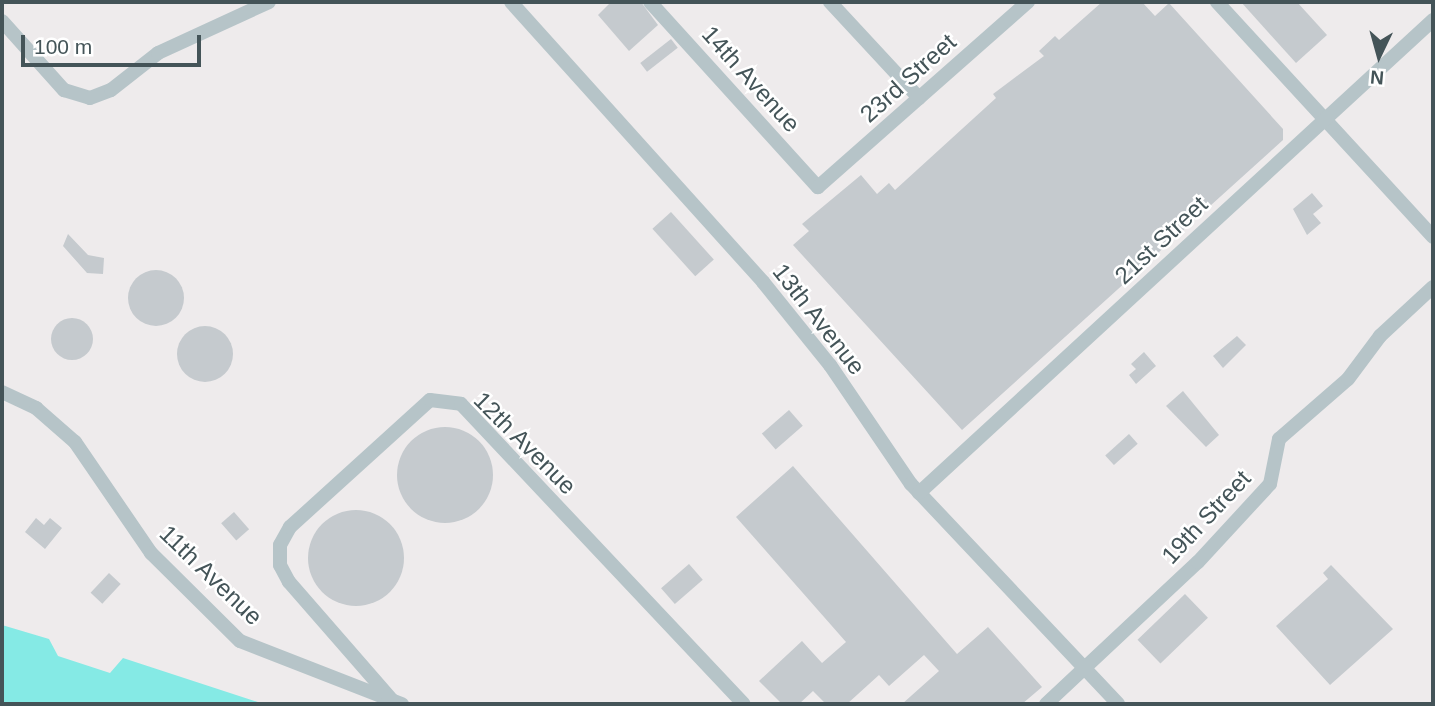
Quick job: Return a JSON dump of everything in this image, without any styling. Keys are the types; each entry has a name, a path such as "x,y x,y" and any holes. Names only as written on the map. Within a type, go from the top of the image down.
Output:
{"lane":[{"path":"2,21 64,90 100,96 159,53 269,2"},
{"name":"13th Avenue","path":"511,2 763,282 830,365 919,493 1083,671 1118,704"},
{"name":"14th Avenue","path":"650,2 818,187"},
{"path":"830,2 919,98"},
{"name":"23rd Street","path":"818,187 1028,2"},
{"path":"1217,2 1433,237"},
{"name":"21st Street","path":"919,493 1433,20"},
{"name":"19th Street","path":"1046,704 1083,671 1261,494 1270,484 1279,439 1348,379 1380,336 1433,287"},
{"name":"11th Avenue","path":"2,392 36,408 75,442 151,554 240,641 397,702"},
{"name":"12th Avenue","path":"397,702 289,582 281,565 280,545 289,527 430,400 461,404 744,704"}],"water":[{"path":"2,625 49,639 58,656 110,673 123,658 264,704 2,704"}],"building":[{"path":"611,2 641,2 658,25 629,51 598,15"},
{"path":"1102,2 1142,2 1155,16 1169,3 1283,129 1283,140 962,430 793,245 809,231 802,224 861,175 877,194 889,183 895,190 996,98 993,94 1044,56 1039,51 1055,36 1059,40"},
{"path":"1241,2 1297,2 1327,35 1296,63"},
{"path":"671,39 678,48 647,72 640,63"},
{"path":"1312,193 1323,206 1313,214 1321,223 1307,235 1293,209"},
{"path":"671,212 714,260 695,276 652,229"},
{"path":"68,234 88,255 104,258 103,274 87,273 63,246"},
{"path":"156,270 167,272 176,278 182,287 182,309 176,318 167,324 156,326 145,324 136,318 130,309 128,298 130,287 136,278 145,272"},
{"path":"72,318 87,324 93,339 87,354 72,360 57,354 51,339 57,324"},
{"path":"205,326 216,328 225,334 231,343 231,365 225,374 216,380 205,382 194,380 185,374 179,365 177,354 179,343 185,334 194,328"},
{"path":"1237,336 1246,345 1223,368 1213,356"},
{"path":"1144,352 1156,366 1136,384 1129,375 1136,369 1131,364"},
{"path":"1183,391 1219,435 1206,447 1166,406"},
{"path":"789,410 803,426 776,449 762,434"},
{"path":"445,427 463,431 479,441 489,457 493,475 489,493 479,509 463,519 445,523 427,519 411,509 401,493 397,475 401,457 411,441 427,431"},
{"path":"1129,434 1138,444 1114,465 1105,455"},
{"path":"793,466 957,654 988,627 1042,687 1022,704 902,704 939,671 924,655 889,686 879,675 847,704 826,704 813,691 799,704 782,704 759,681 802,641 822,663 846,642 736,517"},
{"path":"356,510 374,514 390,524 400,540 404,558 400,576 390,592 374,602 356,606 338,602 322,592 312,576 308,558 312,540 322,524 338,514"},
{"path":"234,512 249,529 236,541 221,523"},
{"path":"36,518 44,525 50,518 62,528 45,549 25,532"},
{"path":"689,564 703,580 675,604 661,588"},
{"path":"1331,565 1393,629 1330,685 1276,626 1328,579 1323,573"},
{"path":"109,573 121,584 102,604 91,593"},
{"path":"1185,594 1208,618 1160,664 1138,640"}]}
